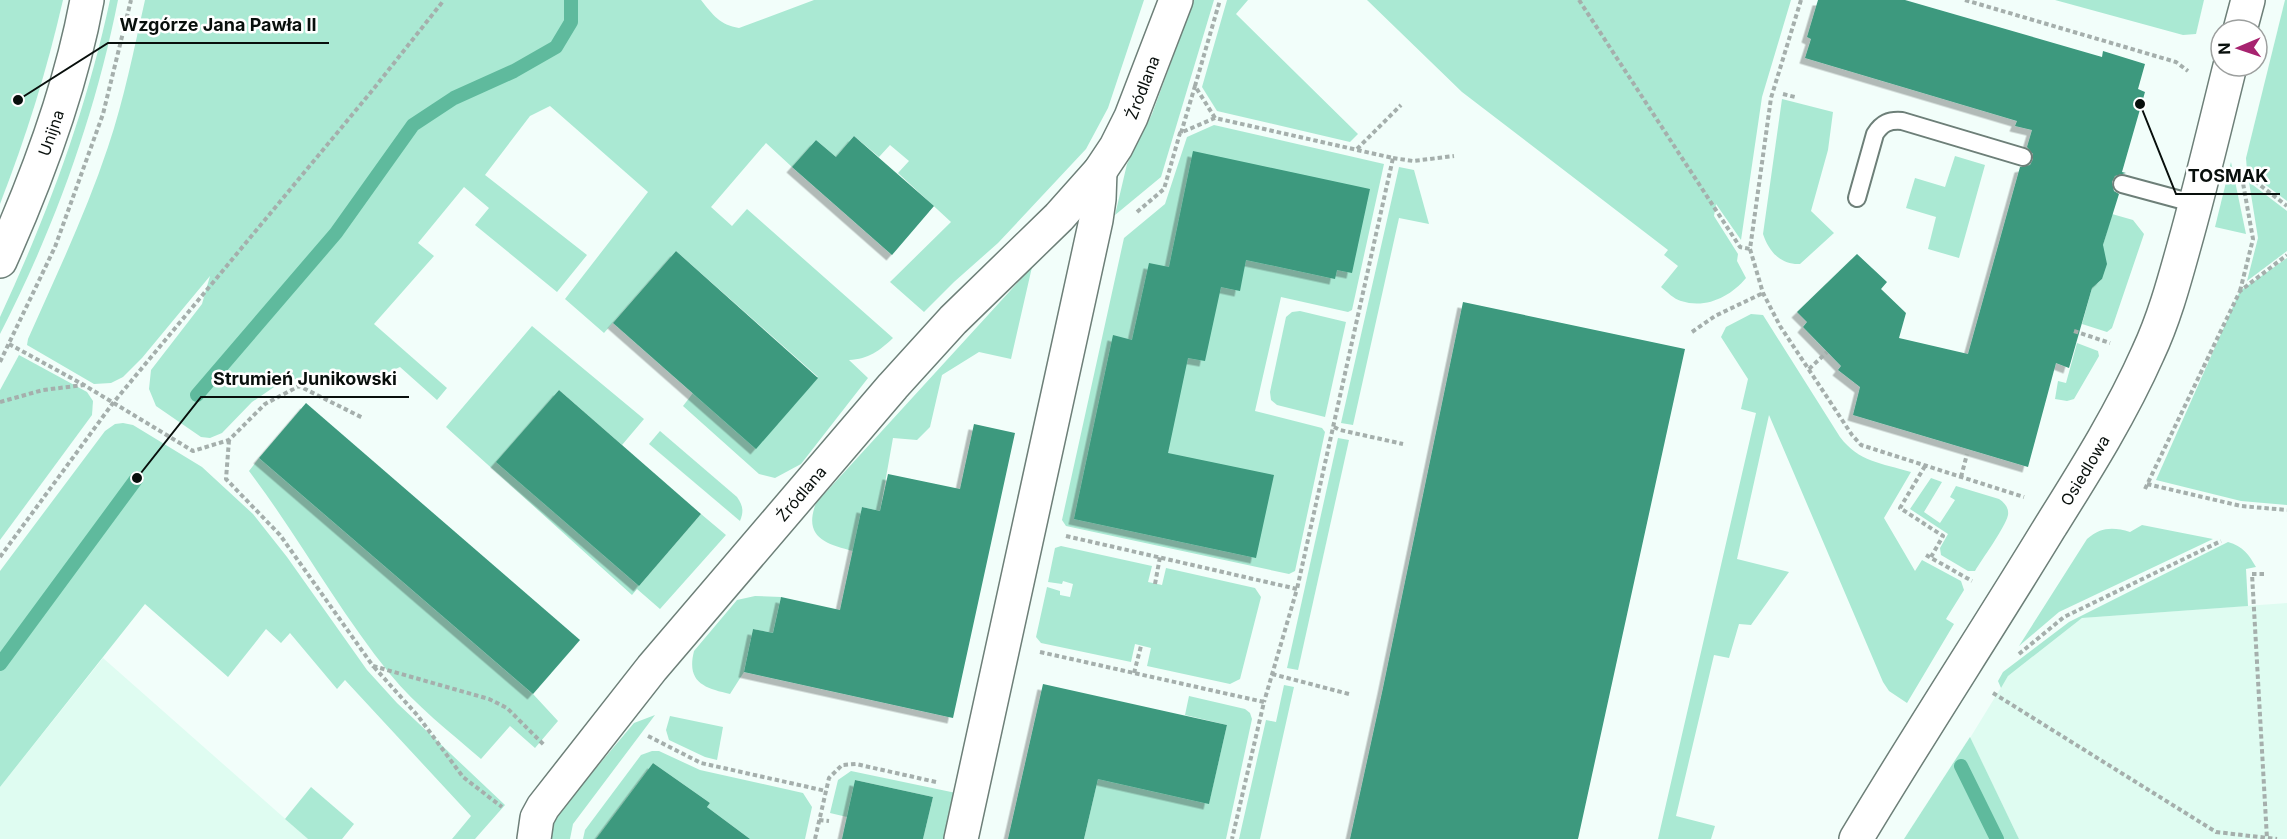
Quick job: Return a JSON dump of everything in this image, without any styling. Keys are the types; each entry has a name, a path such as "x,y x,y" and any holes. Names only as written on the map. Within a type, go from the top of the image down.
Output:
{"street":[{"name":"Unijna","path":"0,261 34,181 59,108 87,0"},
{"name":"Źródlana","path":"534,836 543,807 652,668 893,386 953,321 1051,225 1100,171 1116,147 1131,117 1176,0"},
{"path":"2243,18 2248,0"},
{"name":"Osiedlowa","path":"1856,839 2008,596 2110,427 2148,353 2160,325 2194,212 2227,78"},
{"path":"961,839 1096,220 1100,171"}],"lane":[{"path":"1857,198 1875,134 1880,126 1893,121 1902,121 2024,157"},
{"path":"2122,184 2194,212"}],"path":[{"path":"0,557 113,403 371,92 444,0"},
{"path":"1180,133 1220,0"},
{"path":"1579,0 1740,247 1750,249"},
{"path":"1801,0 1772,98 1750,249 1763,293 1780,326 1852,435 1861,445 2030,499"},
{"path":"1965,0 2176,62 2192,75"},
{"path":"1195,86 1215,118 1394,158 1413,161 1454,156"},
{"path":"1784,94 1795,97"},
{"path":"1357,150 1401,105"},
{"path":"1232,839 1264,702 1297,589 1394,158"},
{"path":"2240,170 2287,206"},
{"path":"2145,489 2240,291 2287,255"},
{"path":"1692,332 1715,316 1763,293"},
{"path":"2074,332 2118,345"},
{"path":"9,344 84,385 193,451 229,440 265,404 299,386 363,418"},
{"path":"1809,369 1827,352"},
{"path":"0,402 43,390 84,385"},
{"path":"1334,427 1403,444"},
{"path":"229,440 226,479 280,535 373,666 418,716 463,777 534,836"},
{"path":"1960,477 1967,454"},
{"path":"1925,466 1900,508 1943,536 1931,558"},
{"path":"2147,484 2241,506 2287,510"},
{"path":"1063,536 1297,589"},
{"path":"2014,658 2064,617 2221,541"},
{"path":"1926,555 1979,585"},
{"path":"1155,584 1160,557"},
{"path":"2264,574 2252,574 2267,838"},
{"path":"1134,673 1141,646"},
{"path":"1038,652 1264,702"},
{"path":"373,666 489,699 507,708 570,771"},
{"path":"1272,674 1349,694"},
{"path":"1987,689 2216,832 2277,839"},
{"path":"653,729 648,736 701,763 826,791"},
{"path":"815,839 829,778 835,770 849,764 973,789"},
{"path":"819,820 829,821"}],"shaded area":[{"path":"2287,603 2287,839 2019,839 1970,738 2008,676 2082,618"},
{"path":"103,658 308,839 0,839 0,787"}],"green space":[{"path":"0,0 63,0 35,103 0,204"},
{"path":"110,0 118,0 109,43 85,129 38,254 0,334 0,317 50,201 64,162 89,82"},
{"path":"145,0 701,0 722,22 739,28 814,0 1144,0 1108,108 1086,149 998,243 924,312 890,282 951,222 898,173 909,161 890,145 879,157 854,136 836,157 816,140 792,167 766,143 711,207 732,226 747,209 893,338 873,354 849,360 868,378 801,464 775,478 759,474 683,406 693,393 818,377 676,251 604,333 565,299 648,192 550,106 530,116 485,175 587,255 557,292 475,225 489,208 464,187 418,243 434,256 374,324 447,388 437,400 400,367 364,381 339,385 314,382 302,377 277,385 252,402 222,433 210,438 201,437 156,406 149,389 151,370 202,304 210,276 142,358 123,377 111,383 94,384 27,345 108,147 124,93"},
{"path":"1194,0 1214,0 1161,177 1115,215 1127,164 1152,114"},
{"path":"1227,0 1248,0 1236,14 1358,134 1350,142 1217,111 1202,87"},
{"path":"1367,0 1791,0 1762,97 1741,240 1716,204 1714,216 1738,254 1737,261 1746,278 1733,291 1717,300 1690,303 1673,297 1661,287 1678,266 1664,255 1668,250 1462,92"},
{"path":"2055,0 2204,0 2196,34 2183,35"},
{"path":"2285,0 2287,0 2287,201 2247,171 2246,158 2266,78 2269,78 2269,65"},
{"path":"1782,99 1833,112 1828,150 1811,211 1834,233 1800,264 1782,260 1772,252 1763,234"},
{"path":"1214,125 1384,164 1352,310 1348,312 1281,297 1255,411 1322,428 1325,432 1295,571 1289,574 1066,526 1062,520 1124,238 1165,204 1187,137"},
{"path":"1955,156 1985,165 1959,258 1928,249 1936,217 1906,208 1915,178 1945,187"},
{"path":"2231,162 2246,234 2215,227"},
{"path":"1399,167 1414,170 1429,224 1399,218 1353,425 1341,423"},
{"path":"2249,182 2287,211 2287,251 2247,281 2258,238"},
{"path":"2112,214 2133,220 2144,234 2112,328 2107,332 2082,324 2092,288 2102,279 2103,245"},
{"path":"2287,258 2287,505 2241,501 2156,480 2240,291"},
{"path":"1032,267 1011,359 979,352 942,375 930,427 917,440 893,438 880,511 862,507 853,551 826,542 819,537 812,524 816,503"},
{"path":"1300,311 1346,322 1325,417 1277,405 1271,400 1270,392 1286,317 1292,312"},
{"path":"1751,314 1763,315 1847,445 1863,457 1911,472 1884,518 1915,571 1922,560 1961,581 1964,590 1946,619 1954,624 1907,703 1889,691 1883,682 1769,415 1737,559 1789,572 1751,625 1739,624 1729,658 1714,655 1676,816 1715,826 1711,839 1658,839 1756,413 1741,409 1748,379 1721,337 1726,327"},
{"path":"532,326 644,419 622,445 559,390 497,462 639,586 701,514 726,535 660,609 637,589 632,595 446,427"},
{"path":"2077,343 2098,351 2099,356 2074,399 2067,401 2055,399 2058,381 2066,383"},
{"path":"19,355 87,392 93,401 92,415 0,540 0,390"},
{"path":"115,424 133,425 202,467 253,514 287,557 367,670 397,703 505,805 475,839 452,839 471,816 345,680 337,689 290,633 281,643 266,629 228,677 145,604 0,787 0,571 105,431"},
{"path":"660,431 737,497 742,509 740,521 649,444"},
{"path":"1338,438 1349,440 1298,670 1287,668"},
{"path":"259,458 533,694 558,721 535,748 510,726 481,759 400,686 353,625 249,471"},
{"path":"1931,478 1942,482 1924,512 1940,523 1955,500 1950,497 1956,486 1999,499 2007,508 2008,515 2003,528 1975,571 1968,571 1941,555 1940,548 1948,534 1910,509"},
{"path":"2142,525 2213,539 2059,612 2019,646 2087,539 2102,530 2118,529 2130,532"},
{"path":"2228,542 2245,552 2256,567 2246,569 2248,606 2082,618 2008,676 2001,688 1998,681 2003,672 2069,622"},
{"path":"1061,546 1152,566 1148,582 1162,585 1166,568 1255,588 1261,597 1240,679 1230,684 1147,666 1151,648 1135,644 1131,662 1041,643 1036,637 1047,587 1060,591 1060,595 1070,597 1073,584 1063,581 1062,584 1048,582 1055,548"},
{"path":"755,596 781,597 773,633 753,629 744,672 730,694 706,686 695,677 692,662 694,651 737,600"},
{"path":"1284,685 1294,687 1260,839 1239,839 1266,720 1276,722"},
{"path":"1189,696 1245,709 1250,713 1252,719 1226,839 1084,839 1100,770 1209,803 1227,725 1185,715"},
{"path":"655,715 573,824 570,839 551,839 555,819 560,811 634,723"},
{"path":"670,716 723,727 717,760 705,757 669,740 666,730"},
{"path":"1970,737 2019,839 1904,839"},
{"path":"659,751 700,770 803,793 812,807 805,839 750,839 707,807 710,803 653,763 600,834 607,839 583,839 585,830 641,755"},
{"path":"851,771 956,793 945,839 923,839 933,797 855,780 847,817 830,813 838,780"},
{"path":"311,787 354,824 342,839 308,839 285,819"}],"building":[{"path":"1818,0 1905,0 2102,57 2103,51 2145,64 2138,89 2145,92 2122,172 2126,173 2115,176 2112,182 2114,191 2119,194 2103,245 2107,264 2102,279 2092,288 2069,368 2056,363 2028,467 1853,415 1860,387 1838,370 1841,366 1803,327 1807,322 1797,312 1857,254 1887,282 1881,289 1906,313 1899,338 1968,354 2020,167 2030,165 2033,159 2033,154 2027,147 2032,130 2015,126 2017,121 1805,58 1811,39 1807,37"},
{"path":"854,136 934,206 892,255 792,167 816,140 836,157"},
{"path":"1193,151 1370,189 1352,273 1337,270 1335,279 1246,260 1240,291 1221,287 1205,361 1188,358 1168,453 1274,475 1256,558 1074,519 1113,335 1132,340 1149,263 1169,267"},
{"path":"676,251 818,378 756,449 613,323"},
{"path":"1463,302 1685,349 1578,839 1350,839"},
{"path":"559,390 701,514 639,586 496,462"},
{"path":"306,403 580,640 533,694 259,458"},
{"path":"974,424 1015,433 953,718 744,672 753,629 773,633 781,597 840,610 862,507 880,511 888,474 960,489"},
{"path":"1043,684 1227,725 1209,804 1098,779 1084,839 1008,839"},
{"path":"653,763 710,803 707,807 750,839 596,839"},
{"path":"855,780 933,797 923,839 842,839"}],"waterway":[{"path":"197,395 336,233 413,125 454,98 514,71 556,47 571,22 571,0"},
{"path":"0,664 137,478"},
{"path":"1961,766 1997,839"}],"place":[{"name":"Wzgórze Jana Pawła II","path":"18,100"},
{"name":"TOSMAK","path":"2140,104"},
{"name":"Strumień Junikowski","path":"137,478"}]}
